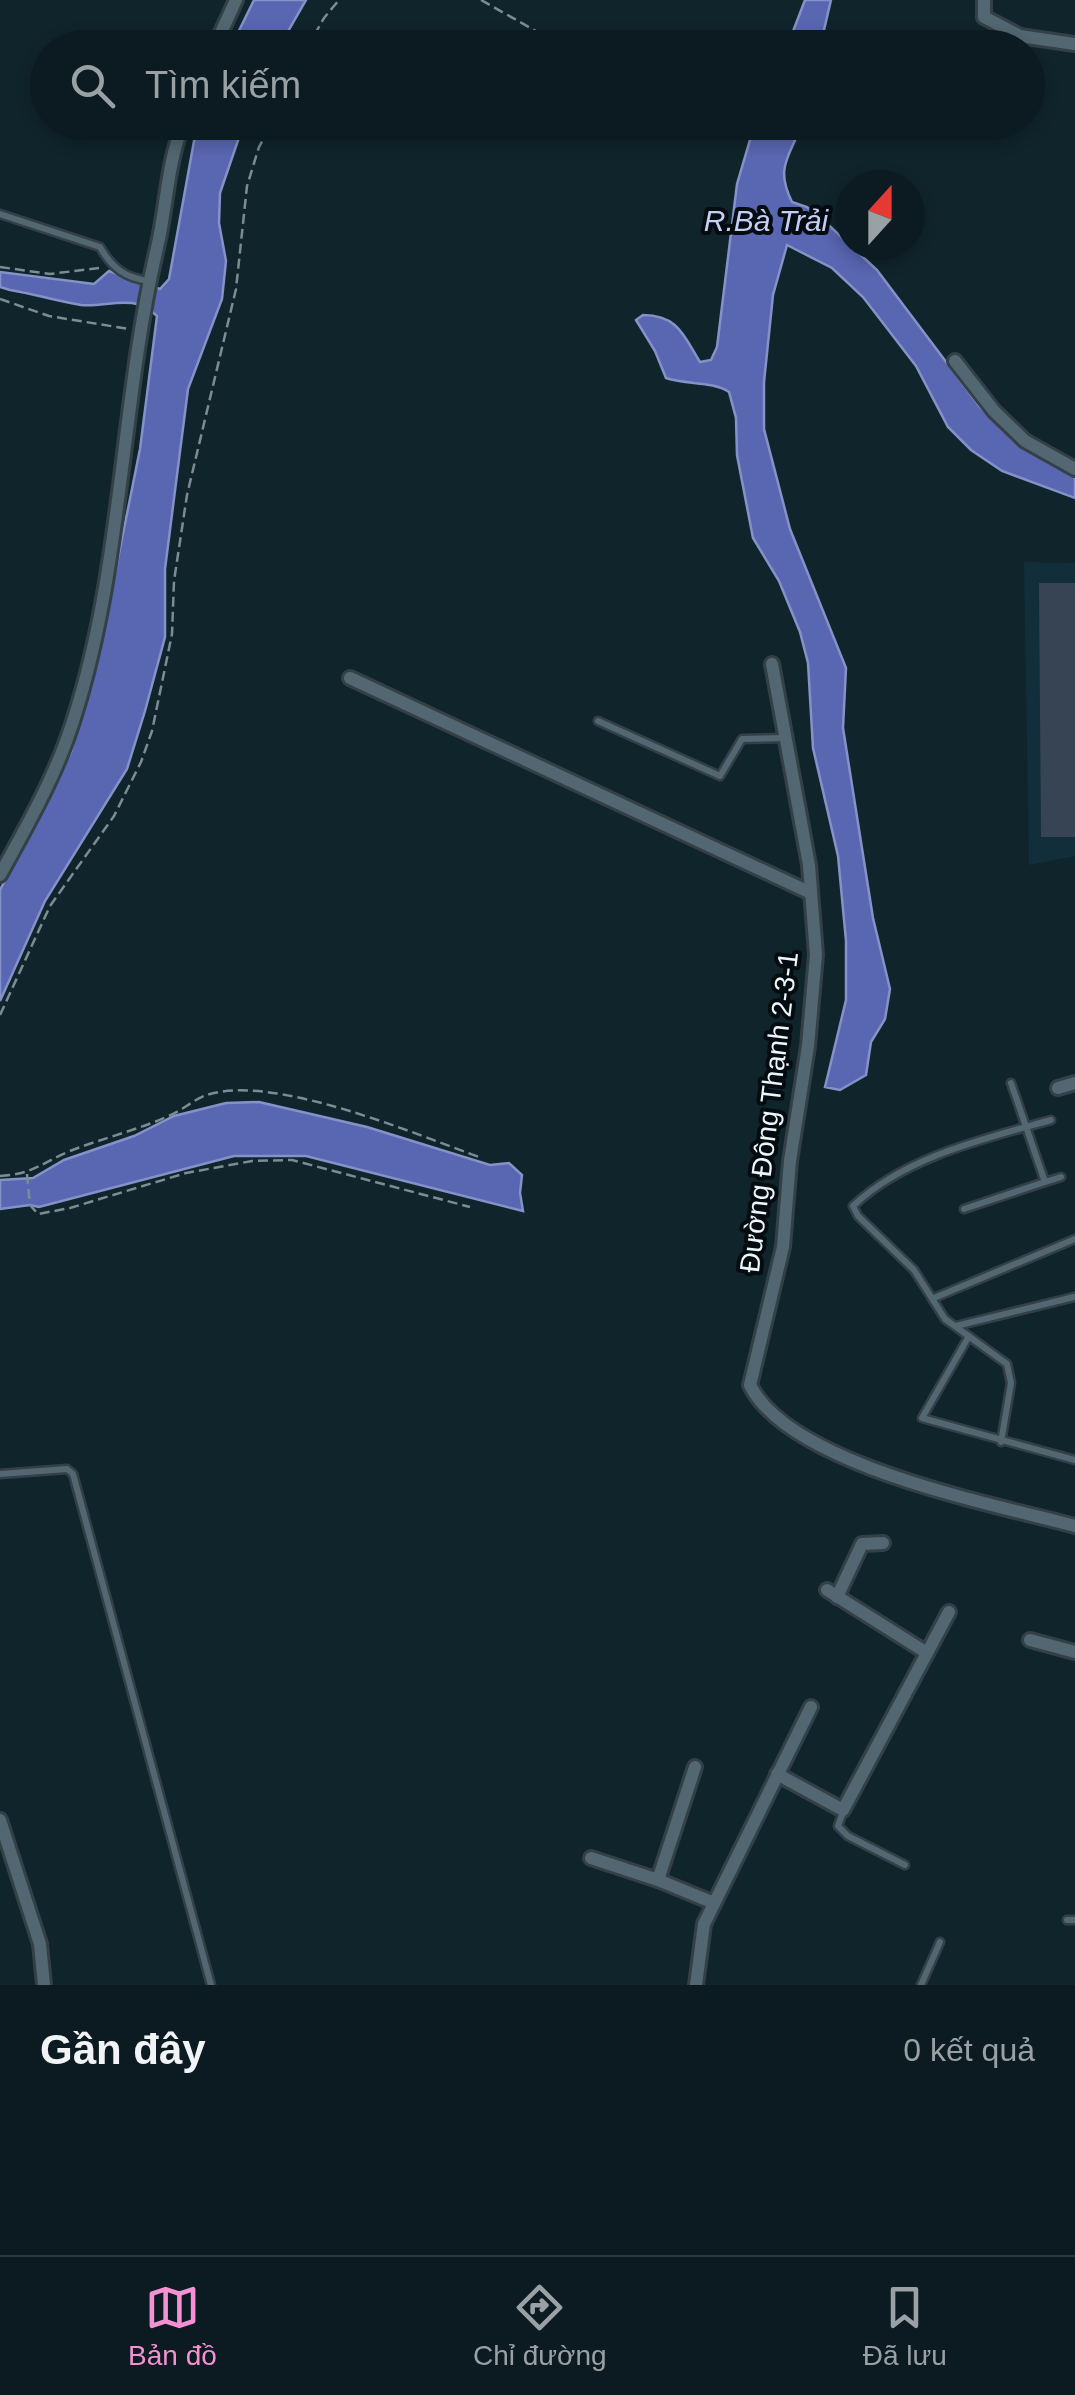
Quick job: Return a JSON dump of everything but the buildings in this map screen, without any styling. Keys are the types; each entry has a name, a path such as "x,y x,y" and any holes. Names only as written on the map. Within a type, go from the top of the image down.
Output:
{"street":[{"path":"222,30 236,0"},
{"path":"984,0 984,17 1009,30"},
{"path":"1045,40 1075,44"},
{"path":"0,875 48,782 76,708 110,557 140,330 178,140"},
{"path":"956,362 994,412 1025,441 1075,469"},
{"name":"Đường Đông Thạnh 2-3-1","path":"772,664 811,893 816,955 783,1247 750,1385 758,1402 794,1430 846,1458 903,1479 1075,1526"},
{"path":"350,678 811,893"},
{"path":"1058,1088 1075,1083"},
{"path":"883,1543 862,1544 832,1593 927,1653"},
{"path":"777,1774 843,1810 949,1612"},
{"path":"1030,1640 1075,1652"},
{"path":"696,1985 704,1924 811,1707"},
{"path":"658,1880 695,1767"},
{"path":"0,1820 40,1944 44,1985"},
{"path":"591,1858 714,1902"}],"lane":[{"path":"0,214 100,247 110,265 138,280 149,281"},
{"path":"598,720 720,776 742,739 786,738"},
{"path":"1011,1083 1045,1182"},
{"path":"1001,1442 1011,1383 1008,1364 945,1319 914,1270 858,1216 853,1206 900,1171 1051,1120"},
{"path":"964,1209 1061,1176"},
{"path":"934,1298 1075,1239"},
{"path":"954,1326 1074,1297"},
{"path":"968,1336 922,1418 1075,1460"},
{"path":"0,1474 67,1469 72,1474 211,1985"},
{"path":"843,1810 838,1826 848,1836 905,1865"},
{"path":"921,1985 940,1942"}],"path":[{"path":"317,30 339,0"},
{"path":"481,0 535,30"},
{"path":"0,1015 50,906 114,816 142,762 152,732 172,634 174,582 187,495 236,289 247,186 264,140"},
{"path":"0,267 50,274 110,265"},
{"path":"0,299 49,316 140,330"},
{"path":"0,1176 27,1174 58,1156 172,1115 202,1097 227,1090 303,1100 375,1120 482,1158"},
{"path":"27,1174 30,1205 38,1214 186,1173 252,1161 292,1160 470,1207"}],"shaded area":[{"path":"1024,562 1075,563 1075,856 1029,865"}],"water":[{"path":"254,0 306,0 289,30 239,30"},
{"path":"805,0 831,0 824,30 794,30"},
{"path":"238,140 220,193 219,223 226,261 222,299 188,389 165,569 165,637 127,769 45,901 0,1001 0,890 71,752 101,643 140,449 157,316 129,303 81,305 10,290 0,287 0,272 94,284 109,271 160,289 169,279 194,141"},
{"name":"R.Bà Trải","path":"750,140 795,140 784,170 787,190 792,202 807,207 835,231 835,260 866,260 980,407 1014,441 1075,477 1075,498 1002,471 971,450 948,427 916,366 863,297 832,268 787,245 773,295 764,382 764,429 790,529 846,668 843,728 873,918 890,989 885,1019 871,1042 866,1075 840,1090 825,1087 846,1000 846,941 838,856 813,748 808,663 800,632 779,581 753,538 729,392 666,378 636,320 643,315 655,316 672,323 700,362 711,360 717,347 737,184"},
{"path":"259,1102 367,1127 490,1165 509,1163 522,1175 523,1211 306,1156 234,1156 39,1207 0,1209 0,1180 33,1178 64,1160 134,1136 174,1116 226,1103"}]}
